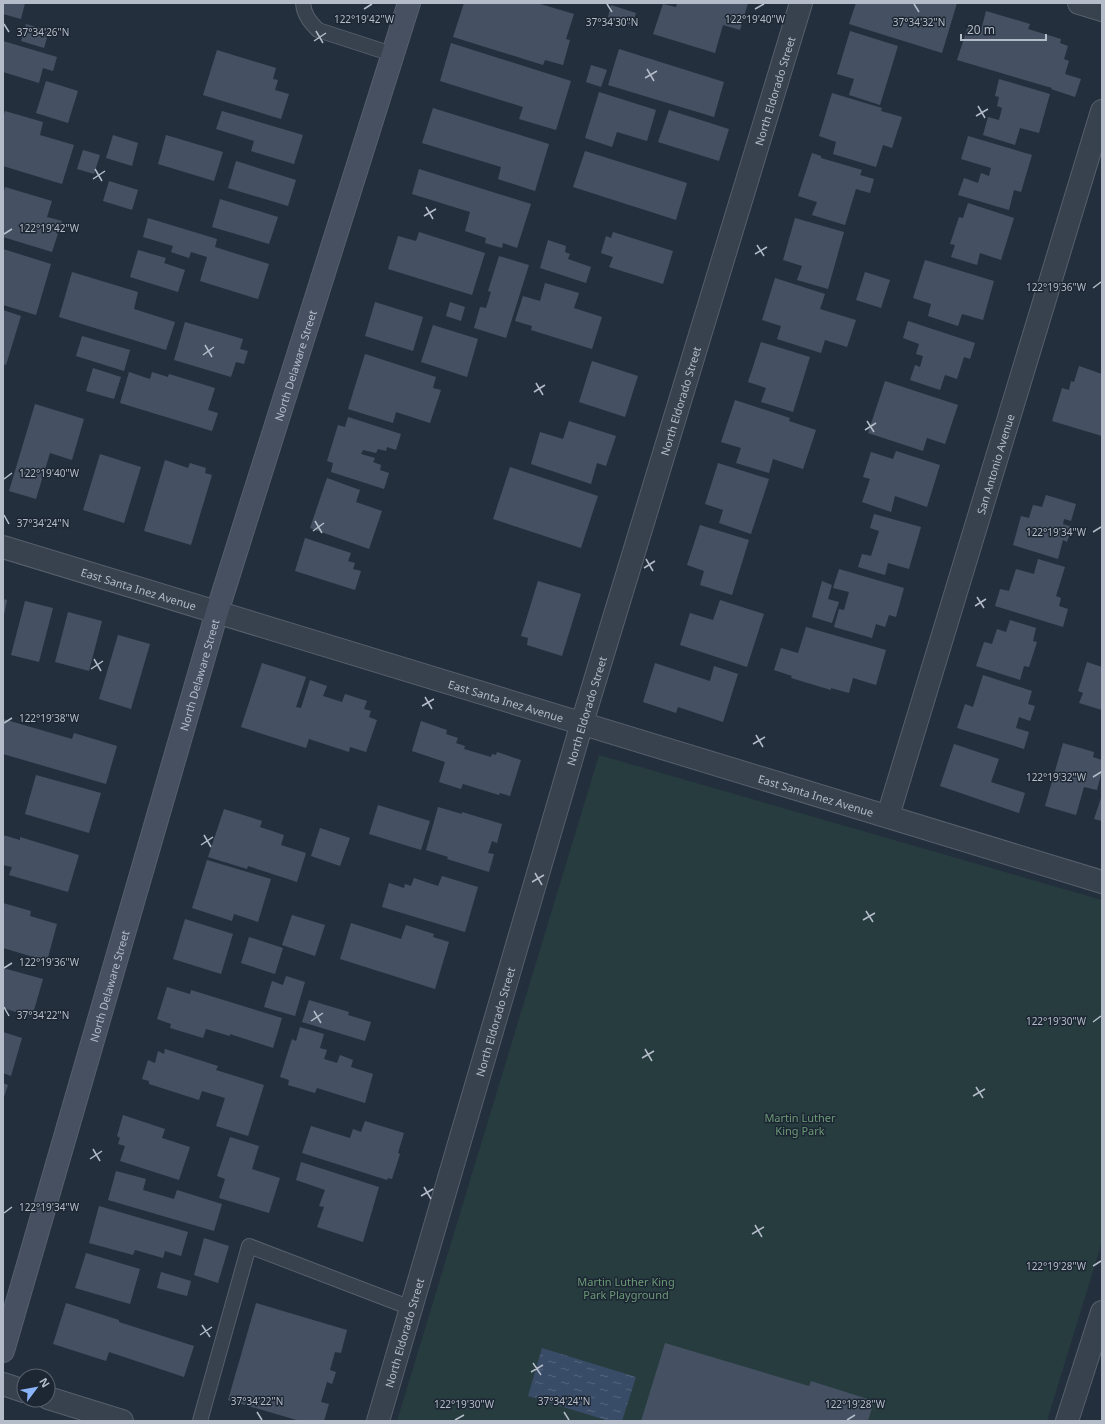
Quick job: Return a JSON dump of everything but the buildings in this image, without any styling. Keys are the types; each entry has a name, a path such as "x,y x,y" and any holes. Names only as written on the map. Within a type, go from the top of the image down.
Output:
{"main road":[{"name":"North Delaware Street","path":"3,1351 217,612 409,3"}],"street":[{"name":"North Eldorado Street","path":"378,1421 582,723 801,3"},
{"path":"1079,3 1102,10"},
{"name":"San Antonio Avenue","path":"888,816 1102,111"},
{"name":"East Santa Inez Avenue","path":"3,546 1102,882"},
{"path":"1067,1421 1102,1312"},
{"path":"3,1384 16,1388"},
{"path":"56,1400 122,1421"}],"lane":[{"path":"303,3 304,10 309,21 318,30 392,54"},
{"path":"200,1421 249,1246 411,1308"}],"green space":[{"name":"Martin Luther King Park","path":"599,755 1102,900 1102,1242 1047,1421 397,1421"}],"water":[{"path":"542,1348 636,1377 622,1421 609,1421 528,1396"}],"park label":[{"name":"Martin Luther King Park Playground","path":"626,1287"}]}
